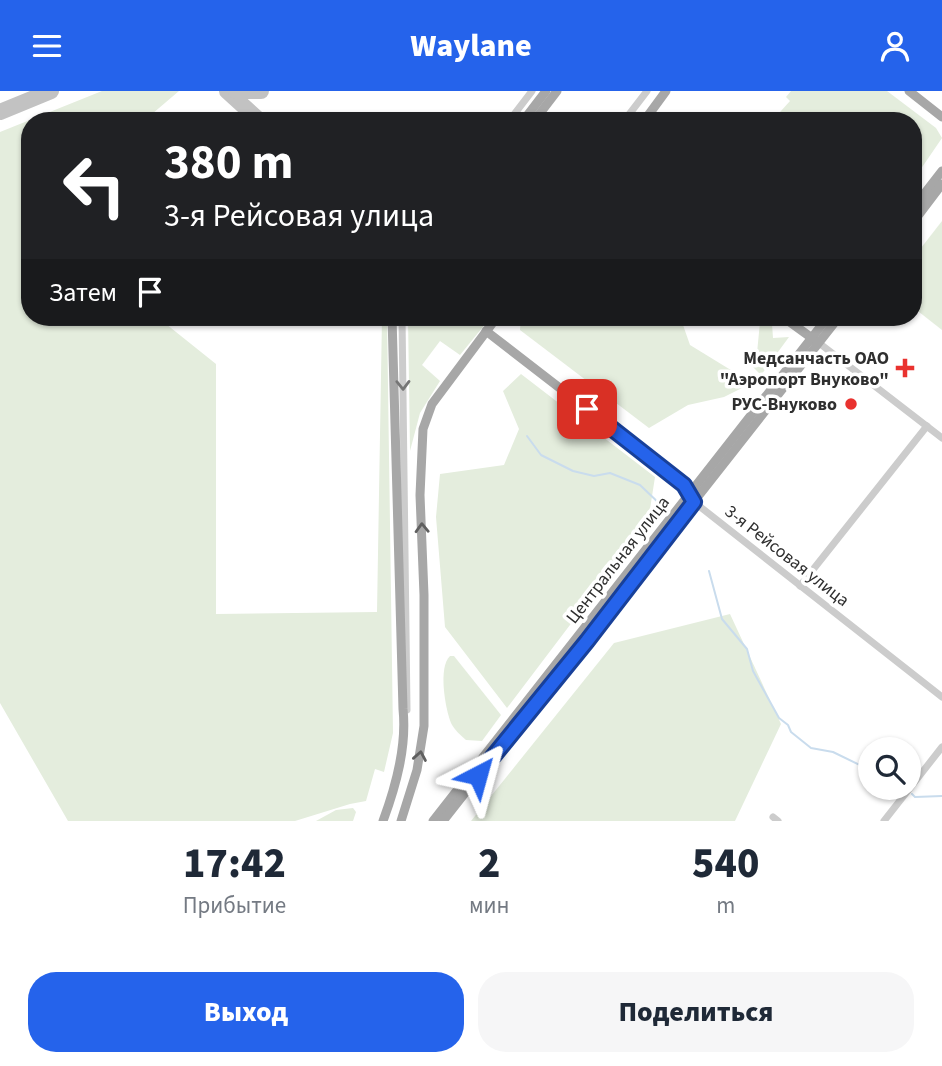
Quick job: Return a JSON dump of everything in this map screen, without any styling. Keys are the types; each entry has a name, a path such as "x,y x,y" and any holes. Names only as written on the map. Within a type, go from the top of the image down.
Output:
{"main road":[{"path":"530,112 545,91"},
{"path":"541,112 557,91"},
{"path":"651,112 666,91"},
{"path":"909,91 942,117"},
{"path":"922,197 942,171"},
{"path":"922,210 942,184"},
{"path":"383,821 402,755 405,732 402,709 392,326"},
{"path":"401,821 417,770 424,714 421,436 432,404 490,326"},
{"path":"796,326 815,340"},
{"name":"Центральная улица","path":"815,340 823,326"},
{"name":"Центральная улица","path":"443,821 692,497 815,340 830,326"},
{"name":"3-я Рейсовая улица","path":"486,331 680,481 692,497"},
{"name":"Центральная улица","path":"433,821 692,497"}],"street":[{"path":"516,112 532,91"},
{"path":"631,112 647,91"},
{"path":"402,326 407,623 405,732"},
{"path":"815,340 942,438"},
{"path":"800,586 927,426"},
{"name":"3-я Рейсовая улица","path":"692,497 942,697"},
{"path":"884,821 942,747"}],"green space":[{"path":"102,91 179,91 154,112 50,112"},
{"path":"791,91 887,91 915,112 780,112 790,101 786,97"},
{"path":"922,117 936,128 942,138 922,167"},
{"path":"21,124 21,326 168,326 216,364 216,614 377,612 382,326 387,326 393,733 384,772 375,769 366,801 295,821 68,821 0,703 0,132"},
{"path":"942,221 942,330 922,314 922,247"},
{"path":"408,326 484,326 460,355 440,341 422,365 440,381 420,413 410,451"},
{"path":"520,326 683,326 690,345 752,383 724,397 688,405 649,428 520,330"},
{"path":"760,326 772,326 773,338 789,337 761,375 752,366 757,353"},
{"path":"521,374 655,477 648,522 507,708 445,627 436,517 440,474 504,465 519,429 503,391"},
{"path":"730,614 781,724 735,821 471,821 614,643"},
{"path":"450,656 454,656 501,715 482,741 466,740 451,723 443,678 446,661"},
{"path":"353,808 356,812 353,821 316,821 336,810"}],"waterway":[{"path":"527,436 541,455 573,471 594,476 610,473 640,485 663,507"},
{"path":"709,571 722,619 747,649 753,671 779,718 811,748 833,752 858,764"},
{"path":"921,797 942,796"}],"taxiway":[{"path":"0,112 51,91"},
{"path":"227,91 250,112"},
{"path":"236,91 261,91"}],"place":[{"name":"Медсанчасть ОАО \"Аэропорт Внуково\"","path":"905,368"},
{"name":"РУС-Внуково","path":"851,404"}],"route":[{"path":"478,775 587,641 694,502 684,485 587,409"}]}
